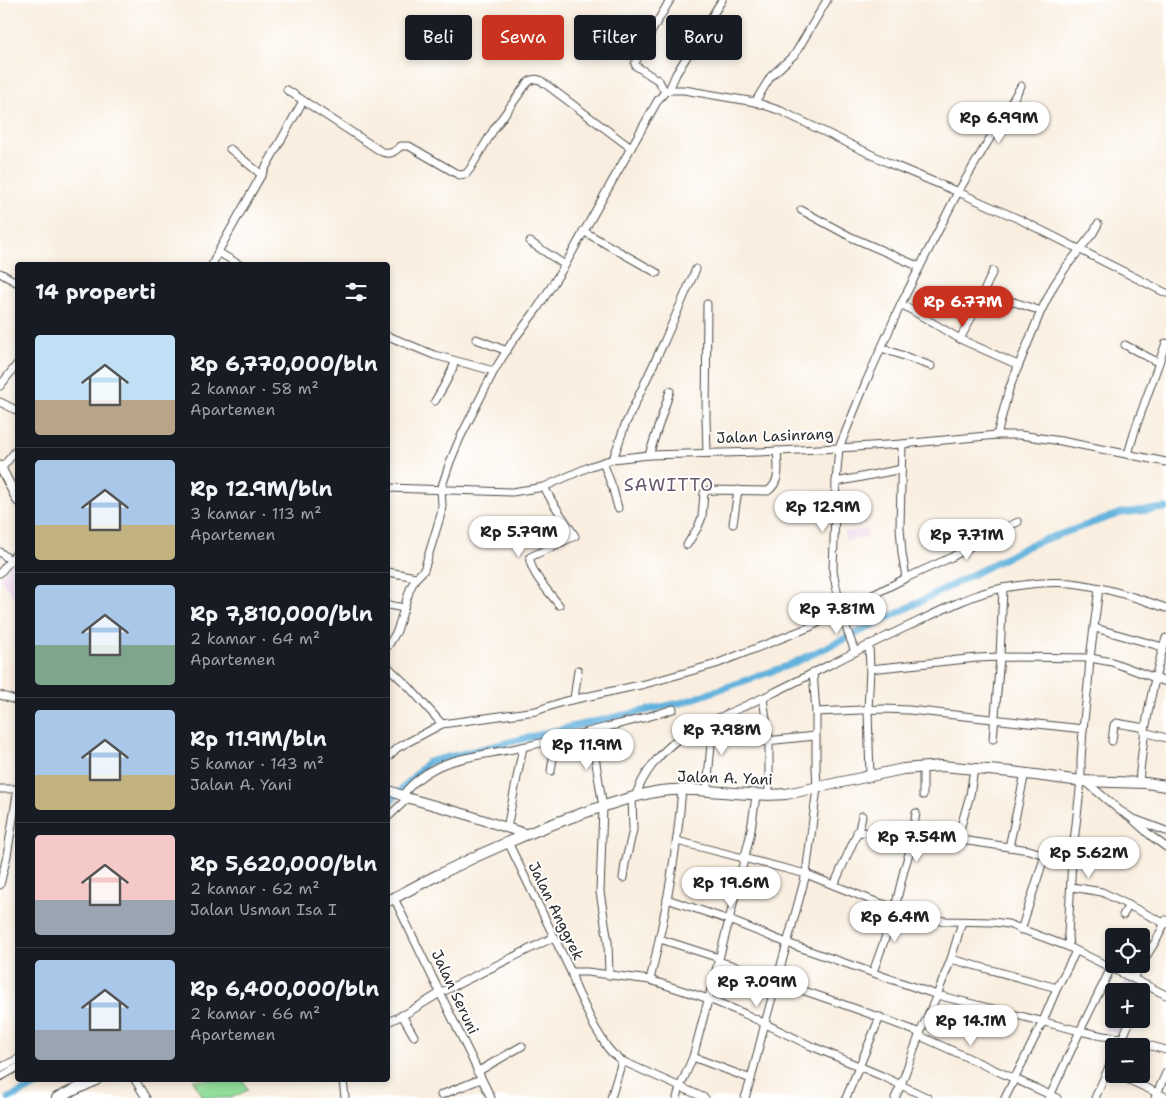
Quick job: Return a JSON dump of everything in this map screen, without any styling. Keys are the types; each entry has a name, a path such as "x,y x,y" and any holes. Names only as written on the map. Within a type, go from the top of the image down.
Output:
{"highway":[{"name":"Jalan A. Yani","path":"391,899 438,874 526,834 634,797 660,791 682,789 707,790 769,796 817,788 903,769 941,766 1083,781 1166,786"},
{"path":"57,1098 92,1082"}],"main road":[{"path":"1,472 15,496"},
{"path":"390,791 526,834"}],"street":[{"path":"667,91 659,81 635,64 639,53 670,0"},
{"path":"390,642 397,630 410,589 416,577 424,570 441,514 441,489 450,462 460,438 494,372 565,265 658,100 667,91 722,0"},
{"path":"756,102 771,76 795,54 827,0"},
{"path":"287,90 382,152 390,154 401,146 409,146 456,174 466,174 524,86 529,81 536,79 547,85 631,148"},
{"path":"854,649 841,614 833,571 839,448 901,304 958,192 1021,86"},
{"path":"667,91 684,90 756,102 781,111 891,164 1021,220 1166,293"},
{"path":"213,262 303,101"},
{"path":"230,149 262,175"},
{"path":"801,210 852,237 920,267"},
{"path":"997,435 1009,389 1041,311 1054,285 1098,224"},
{"path":"583,231 657,273"},
{"path":"530,242 565,265"},
{"path":"218,252 235,262"},
{"path":"613,459 625,425 650,374 696,269"},
{"path":"960,339 993,271"},
{"path":"0,273 15,281"},
{"path":"984,292 1041,311"},
{"path":"706,453 707,304"},
{"path":"901,304 960,339 1018,365"},
{"path":"390,337 434,355 494,372"},
{"path":"476,338 507,351"},
{"path":"1128,454 1166,343"},
{"path":"1125,345 1159,363"},
{"path":"882,348 931,366"},
{"path":"435,401 447,383 455,362"},
{"path":"0,386 15,367"},
{"path":"649,455 670,391"},
{"path":"0,402 15,410"},
{"name":"Jalan Lasinrang","path":"390,488 512,492 544,487 613,459 649,455 777,452 902,444 997,435 1037,437 1166,462"},
{"path":"902,444 900,526 906,578"},
{"path":"1,472 15,452"},
{"path":"687,545 702,517 704,493 709,490 768,491 774,488 777,478 777,452"},
{"path":"603,462 618,508"},
{"path":"836,482 902,469"},
{"path":"544,487 575,536 530,557 530,563 536,574 559,605"},
{"path":"733,524 738,490"},
{"path":"390,755 397,748 442,724 536,711 562,702 645,684 716,664 841,614 906,578 952,557 991,534 1018,522"},
{"path":"0,552 10,560"},
{"path":"0,573 15,554"},
{"path":"390,572 416,577"},
{"path":"623,878 634,830 634,797 643,779 662,754 681,736 693,729 762,698 854,649 976,595 1003,588 1031,584 1071,583 1099,588 1165,608 1166,599"},
{"path":"993,739 1000,657 1003,588"},
{"path":"1069,947 1072,859 1083,781 1081,760 1083,730 1099,588"},
{"path":"390,605 404,608"},
{"path":"1095,628 1163,647"},
{"path":"1140,783 1144,730 1166,638"},
{"path":"869,644 870,776"},
{"path":"870,669 1000,657 1090,658 1112,662 1166,682"},
{"path":"390,669 442,724"},
{"path":"574,699 578,670"},
{"path":"745,1098 806,874 817,788 816,712 813,672"},
{"path":"0,694 15,699"},
{"path":"762,698 769,740 769,796"},
{"path":"390,814 407,789 443,764 556,740 654,716 673,709"},
{"path":"816,712 883,709 909,710 1083,730"},
{"path":"707,790 711,744 709,722"},
{"path":"1112,741 1114,725 1116,723 1166,738"},
{"path":"589,732 593,744 603,807 600,892 608,942 609,975"},
{"path":"746,740 815,736"},
{"path":"551,771 556,740"},
{"path":"507,828 523,747"},
{"path":"923,767 923,795"},
{"path":"961,840 960,833 970,795 974,769"},
{"path":"1009,846 1025,774"},
{"path":"1083,781 1166,847"},
{"path":"0,789 15,789"},
{"path":"650,980 660,939 677,841 682,789"},
{"path":"677,1098 693,1057 709,1000 745,858 756,796"},
{"path":"0,886 7,856 15,802"},
{"path":"873,972 889,926 910,850 916,813"},
{"path":"834,885 862,816"},
{"path":"1130,817 1166,831"},
{"path":"857,832 913,834"},
{"path":"927,837 1009,846 1045,855 1072,859"},
{"path":"677,841 806,874 932,920 1008,924 1069,947 1105,965"},
{"name":"Jalan Anggrek","path":"508,842 570,972 587,972 650,980 709,1000 928,1098"},
{"path":"1021,930 1045,855"},
{"path":"1072,887 1102,892 1165,922 1133,978"},
{"name":"Jalan Seruni","path":"391,899 491,1098"},
{"path":"667,899 937,995 1103,1036 1122,1038 1127,1028"},
{"path":"1123,915 1129,905"},
{"path":"894,1098 901,1085 951,959 962,922"},
{"path":"390,1021 554,937"},
{"path":"660,939 880,1017 1052,1097 1080,1031 1109,973"},
{"path":"1005,1098 1076,951"},
{"path":"951,959 1057,988"},
{"path":"570,972 587,1011 607,1047 622,1060 706,1098"},
{"path":"1122,973 1142,983"},
{"path":"1150,987 1166,994"},
{"path":"402,1015 414,1036"},
{"path":"846,1098 880,1017"},
{"path":"441,1095 479,1075 522,1046"},
{"path":"1150,1046 1166,1050"},
{"path":"693,1057 751,1079"},
{"path":"0,1068 15,1060"},
{"path":"611,1098 622,1060"},
{"path":"0,1078 15,1069"},
{"path":"1156,1096 1166,1073"},
{"path":"136,1082 146,1098"},
{"path":"343,1082 345,1098"},
{"path":"1095,1098 1105,1083"},
{"path":"1132,1083 1156,1096 1166,1097"}],"shaded area":[{"path":"862,495 863,505 842,507 841,498"},
{"path":"867,529 867,537 845,541 844,532"},
{"path":"15,558 15,598 0,578"},
{"path":"1105,1026 1105,1028 1122,1028 1120,1034 1104,1030"}],"green space":[{"path":"194,1082 244,1082 248,1090 231,1098 204,1098"}],"waterway":[{"path":"390,802 428,762 684,702 787,666 878,623 1032,544 1121,513 1166,508"},
{"path":"9,1098 45,1082"}],"district":[{"name":"SAWITTO","path":"669,485"}]}
